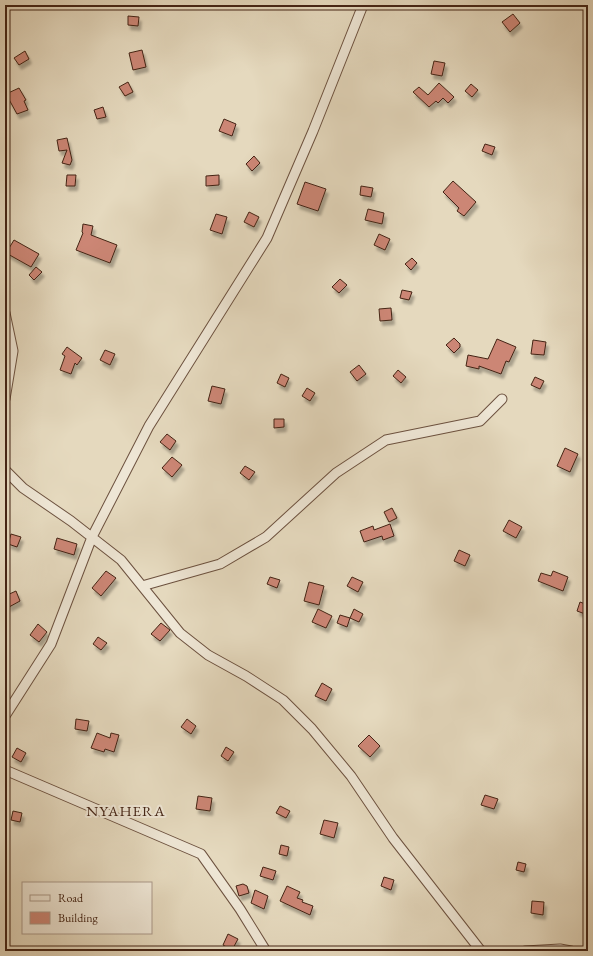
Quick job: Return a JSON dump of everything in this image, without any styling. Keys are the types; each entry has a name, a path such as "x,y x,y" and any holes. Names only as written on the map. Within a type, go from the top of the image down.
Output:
{"street":[{"path":"5,716 51,644 92,538 149,426 267,238 313,131 363,5"},
{"path":"5,313 13,351 5,399"},
{"path":"142,586 220,564 266,537 336,473 386,440 480,421 502,399"},
{"path":"5,470 23,488 121,560 180,633 208,655 246,676 283,700 312,729 351,776 393,838 480,951 484,951"},
{"path":"5,770 201,854 240,909 266,951"},
{"path":"525,951 560,949 571,951"}],"building":[{"path":"513,14 520,23 510,32 502,22"},
{"path":"128,16 139,17 138,26 128,25"},
{"path":"142,50 146,67 133,70 129,53"},
{"path":"25,51 29,59 19,65 14,58"},
{"path":"434,61 445,63 442,76 431,74"},
{"path":"128,82 133,92 125,96 119,87"},
{"path":"439,83 454,97 448,103 443,98 438,103 436,101 429,107 413,92 419,87 428,95"},
{"path":"471,84 478,90 472,97 465,91"},
{"path":"19,88 26,100 24,101 28,110 17,114 6,94"},
{"path":"103,107 106,117 97,119 94,110"},
{"path":"224,119 236,124 232,136 219,131"},
{"path":"67,138 72,160 70,165 62,163 67,150 59,151 57,140"},
{"path":"485,144 495,147 492,155 482,151"},
{"path":"254,156 260,163 252,171 246,164"},
{"path":"67,175 76,175 75,186 66,186"},
{"path":"219,175 219,185 206,186 206,176"},
{"path":"453,181 476,202 464,216 457,211 459,208 443,192"},
{"path":"305,182 326,189 318,211 297,204"},
{"path":"361,186 373,188 371,197 360,195"},
{"path":"368,209 384,213 382,224 365,220"},
{"path":"249,212 259,217 254,227 244,222"},
{"path":"216,214 227,217 222,234 210,230"},
{"path":"83,224 93,226 91,235 117,245 110,263 76,250 83,233"},
{"path":"379,234 390,239 385,250 374,245"},
{"path":"14,240 39,254 31,267 6,253"},
{"path":"412,258 417,263 411,270 405,264"},
{"path":"36,267 42,272 34,280 29,275"},
{"path":"340,279 347,285 339,293 332,287"},
{"path":"402,290 412,292 409,300 400,298"},
{"path":"391,308 392,320 380,321 379,309"},
{"path":"454,338 460,344 460,347 454,353 446,345"},
{"path":"497,339 516,347 509,362 506,361 501,374 479,366 479,369 466,366 468,355 488,359"},
{"path":"533,340 546,342 544,355 531,354"},
{"path":"67,347 82,358 77,365 75,363 71,374 60,370 65,356 62,354"},
{"path":"105,350 115,354 110,365 100,360"},
{"path":"359,365 366,374 357,381 350,372"},
{"path":"398,370 406,377 401,383 393,376"},
{"path":"281,374 289,378 285,387 277,383"},
{"path":"535,377 544,381 540,389 531,385"},
{"path":"212,386 225,389 221,404 208,401"},
{"path":"307,388 315,393 310,401 302,396"},
{"path":"274,419 284,419 284,427 274,428"},
{"path":"167,434 176,441 170,450 160,442"},
{"path":"565,448 578,454 570,472 557,466"},
{"path":"172,457 182,465 172,477 162,468"},
{"path":"245,466 255,472 249,480 240,473"},
{"path":"392,508 397,518 389,522 384,512"},
{"path":"509,520 522,527 516,538 503,531"},
{"path":"390,524 394,536 383,540 382,536 364,542 360,531 373,526 374,530"},
{"path":"11,534 21,537 17,547 8,544"},
{"path":"57,538 77,544 74,555 54,549"},
{"path":"459,550 470,555 465,566 454,561"},
{"path":"106,571 116,578 101,596 92,588"},
{"path":"553,571 568,577 563,591 538,581 541,573 551,576"},
{"path":"270,577 280,580 277,588 267,584"},
{"path":"352,577 363,582 358,592 347,586"},
{"path":"309,582 324,586 319,605 304,601"},
{"path":"16,591 20,601 9,607 5,596"},
{"path":"580,602 588,605 588,615 577,611"},
{"path":"318,609 332,616 326,628 312,622"},
{"path":"354,609 363,614 359,622 350,618"},
{"path":"340,615 350,618 347,627 337,623"},
{"path":"161,623 170,630 160,641 151,634"},
{"path":"38,624 47,632 39,642 30,635"},
{"path":"98,637 107,643 101,650 93,644"},
{"path":"322,683 332,689 326,701 315,696"},
{"path":"76,719 89,721 87,731 75,729"},
{"path":"187,719 196,726 191,734 181,727"},
{"path":"97,733 110,738 111,733 119,735 114,752 105,749 104,752 91,748"},
{"path":"369,735 380,746 370,757 358,746"},
{"path":"226,747 234,752 228,761 221,756"},
{"path":"17,748 26,753 21,762 12,757"},
{"path":"485,795 498,799 494,809 481,805"},
{"path":"198,796 212,798 210,811 196,809"},
{"path":"280,806 290,811 286,818 276,813"},
{"path":"13,811 22,813 20,822 11,820"},
{"path":"324,820 338,823 334,838 320,834"},
{"path":"281,845 289,847 287,856 279,854"},
{"path":"518,862 526,864 524,872 516,870"},
{"path":"263,867 276,871 273,880 260,876"},
{"path":"384,877 394,880 391,890 381,886"},
{"path":"243,884 247,886 249,893 239,896 236,886"},
{"path":"287,886 300,892 297,898 303,900 302,902 313,906 310,915 280,901"},
{"path":"255,890 268,896 264,909 251,903"},
{"path":"532,901 544,902 543,915 531,913"},
{"path":"228,934 238,939 232,950 223,945"}],"district":[{"name":"NYAHERA","path":"126,810"}]}
